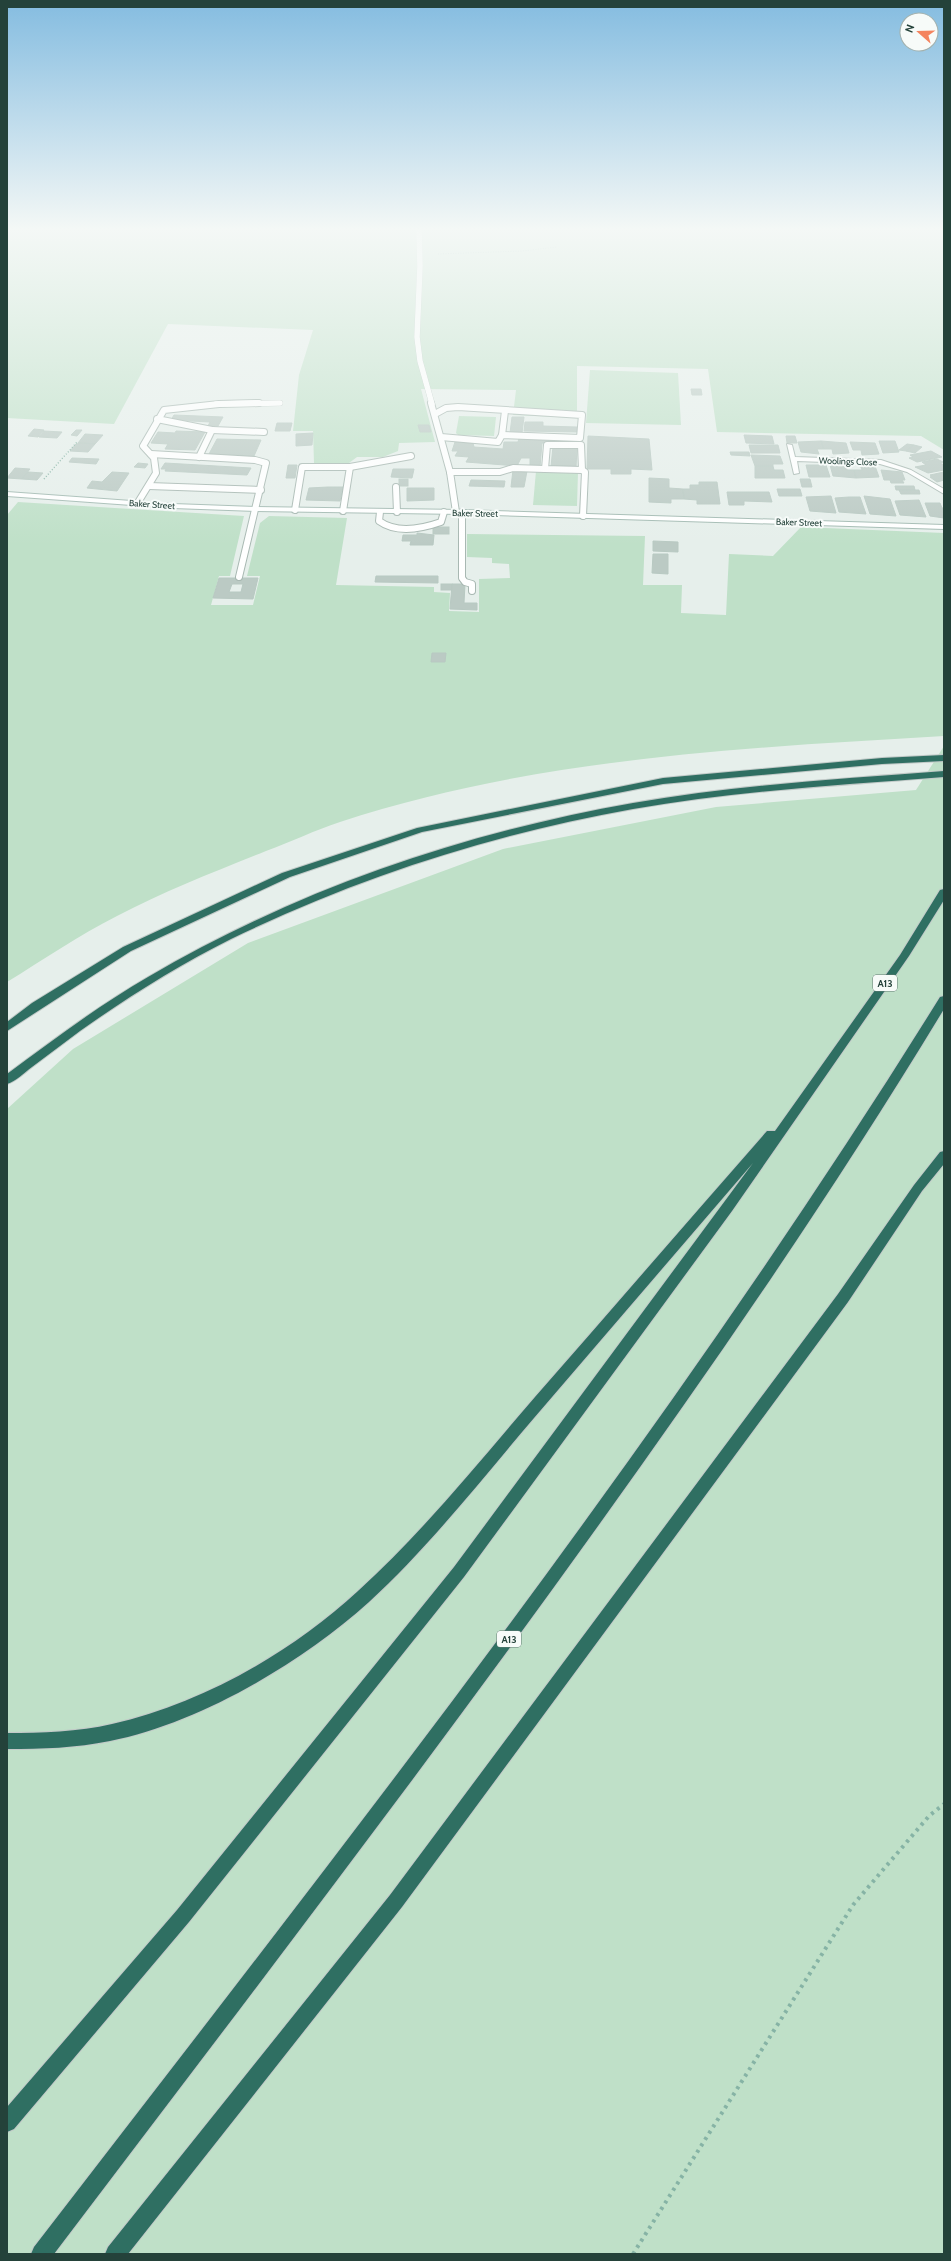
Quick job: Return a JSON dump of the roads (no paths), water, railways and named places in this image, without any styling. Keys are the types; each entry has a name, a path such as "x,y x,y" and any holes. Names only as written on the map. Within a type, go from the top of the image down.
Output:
{"highway":[{"path":"7,1027 36,1006 127,949 286,875 420,830 663,781 882,761 944,758"},
{"path":"7,1080 96,1013 213,943 308,899 395,866 506,833 633,806 756,790 944,774"},
{"name":"A13","path":"7,2122 183,1916 459,1572 728,1208 904,956 944,892"},
{"name":"A13","path":"41,2254 402,1782 532,1607 722,1341 855,1143 944,1000"},
{"path":"7,1741 50,1741 102,1734 162,1719 228,1689 291,1654 363,1597 426,1533 824,1072"},
{"path":"115,2254 396,1901 834,1310 918,1188 944,1155"}],"main road":[{"path":"788,444 796,473"},
{"name":"Woolings Close","path":"792,459 881,462 909,471 944,492"},
{"name":"Baker Street","path":"7,494 137,504 256,510 459,512 944,527"}],"lane":[{"path":"417,334 420,361 441,437 459,512 462,578 463,581 472,584 472,591"},
{"path":"137,504 156,472 151,454 143,446 157,418 164,410 219,404 280,403"},
{"path":"434,414 446,408 458,407 582,415 580,438"},
{"path":"441,437 471,442 498,442 502,436 505,411"},
{"path":"157,418 212,430 264,432"},
{"path":"199,457 212,430"},
{"path":"502,436 584,439 584,444 581,445 582,470 584,472 583,516"},
{"path":"545,469 547,445 581,445"},
{"path":"151,454 265,462 266,464 261,490 239,577"},
{"path":"295,510 302,467 350,467 411,456"},
{"path":"343,511 350,467"},
{"path":"450,472 500,472 513,468 582,470"},
{"path":"149,486 261,490"},
{"path":"396,487 397,512"},
{"path":"380,512 379,521 385,527 395,528 428,528 441,522 444,512"}]}
